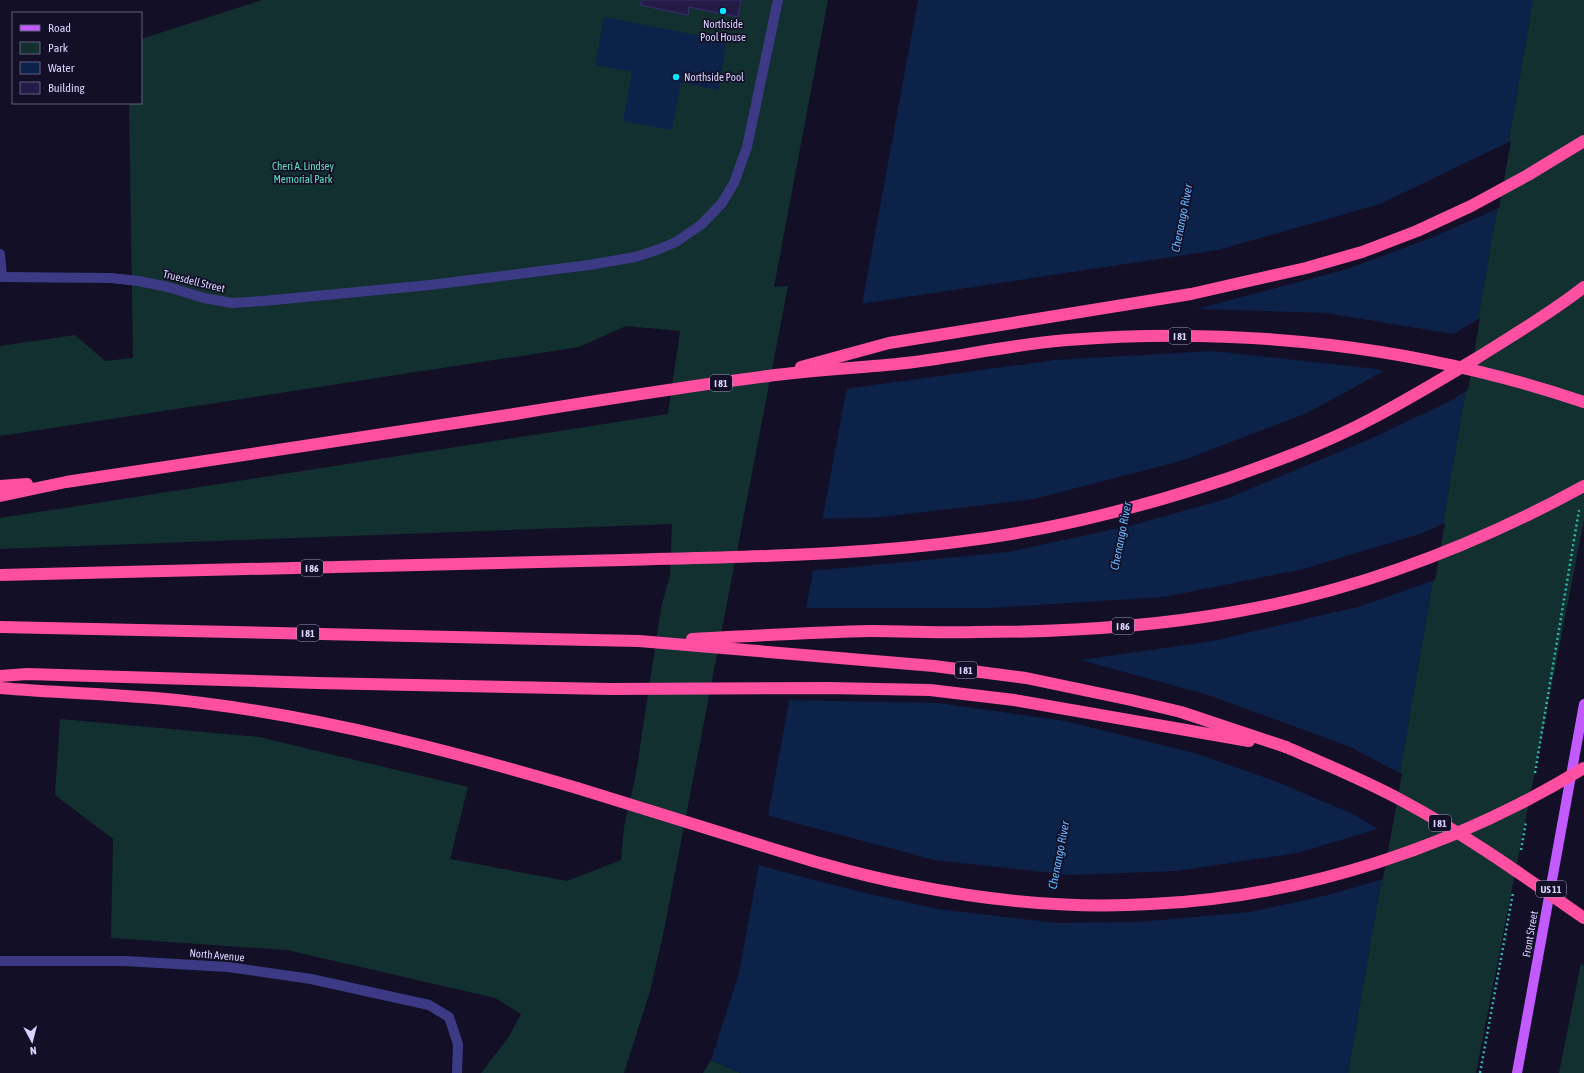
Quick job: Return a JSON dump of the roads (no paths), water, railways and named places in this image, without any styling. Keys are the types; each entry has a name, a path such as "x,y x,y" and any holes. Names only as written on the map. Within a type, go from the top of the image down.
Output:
{"highway":[{"path":"771,375 889,342 1191,294 1306,268 1362,252 1417,231 1471,206 1528,175 1584,141"},
{"name":"I 86","path":"0,575 849,553 916,547 1013,534 1115,513 1165,499 1265,466 1320,443 1370,420 1420,392 1524,329 1584,288"},
{"name":"I 81","path":"0,496 66,482 771,375 912,362 1064,340 1129,336 1242,337 1299,341 1428,360 1495,375 1584,402"},
{"path":"0,486 66,482"},
{"name":"I 86","path":"639,641 871,631 1037,631 1147,624 1236,612 1328,591 1418,561 1508,524 1584,486"},
{"name":"I 81","path":"0,627 639,641 934,666 1026,678 1181,712 1286,747 1403,801 1498,859 1584,918"},
{"path":"0,676 27,674 610,689 828,688 930,690 1014,700 1286,747"},
{"path":"0,688 160,698 254,711 396,739 496,764 817,863 917,886 992,898 1055,904 1104,906 1159,904 1201,900 1293,885 1379,862 1470,828 1515,806 1584,768"}],"main road":[{"name":"Front Street","path":"1517,1073 1584,704"}],"street":[{"name":"Truesdell Street","path":"1,277 110,278 138,281 168,287 204,298 232,303 430,285 589,265 635,257 657,250 676,242 702,224 722,203 734,183 740,170 747,147 778,0"},
{"path":"0,254 1,277"},
{"name":"North Avenue","path":"0,961 125,961 228,967 310,979 429,1005 449,1017 458,1044 457,1073"}],"water":[{"name":"Chenango River","path":"918,0 1533,0 1348,1073 741,1073 711,1060 739,973"},
{"name":"Northside Pool","path":"604,17 727,41 718,90 681,82 672,130 623,121 632,72 595,65"}],"place":[{"name":"Northside Pool House","path":"723,11"},
{"name":"Northside Pool","path":"676,77"}],"park label":[{"name":"Cheri A. Lindsey Memorial Park","path":"303,172"}]}
